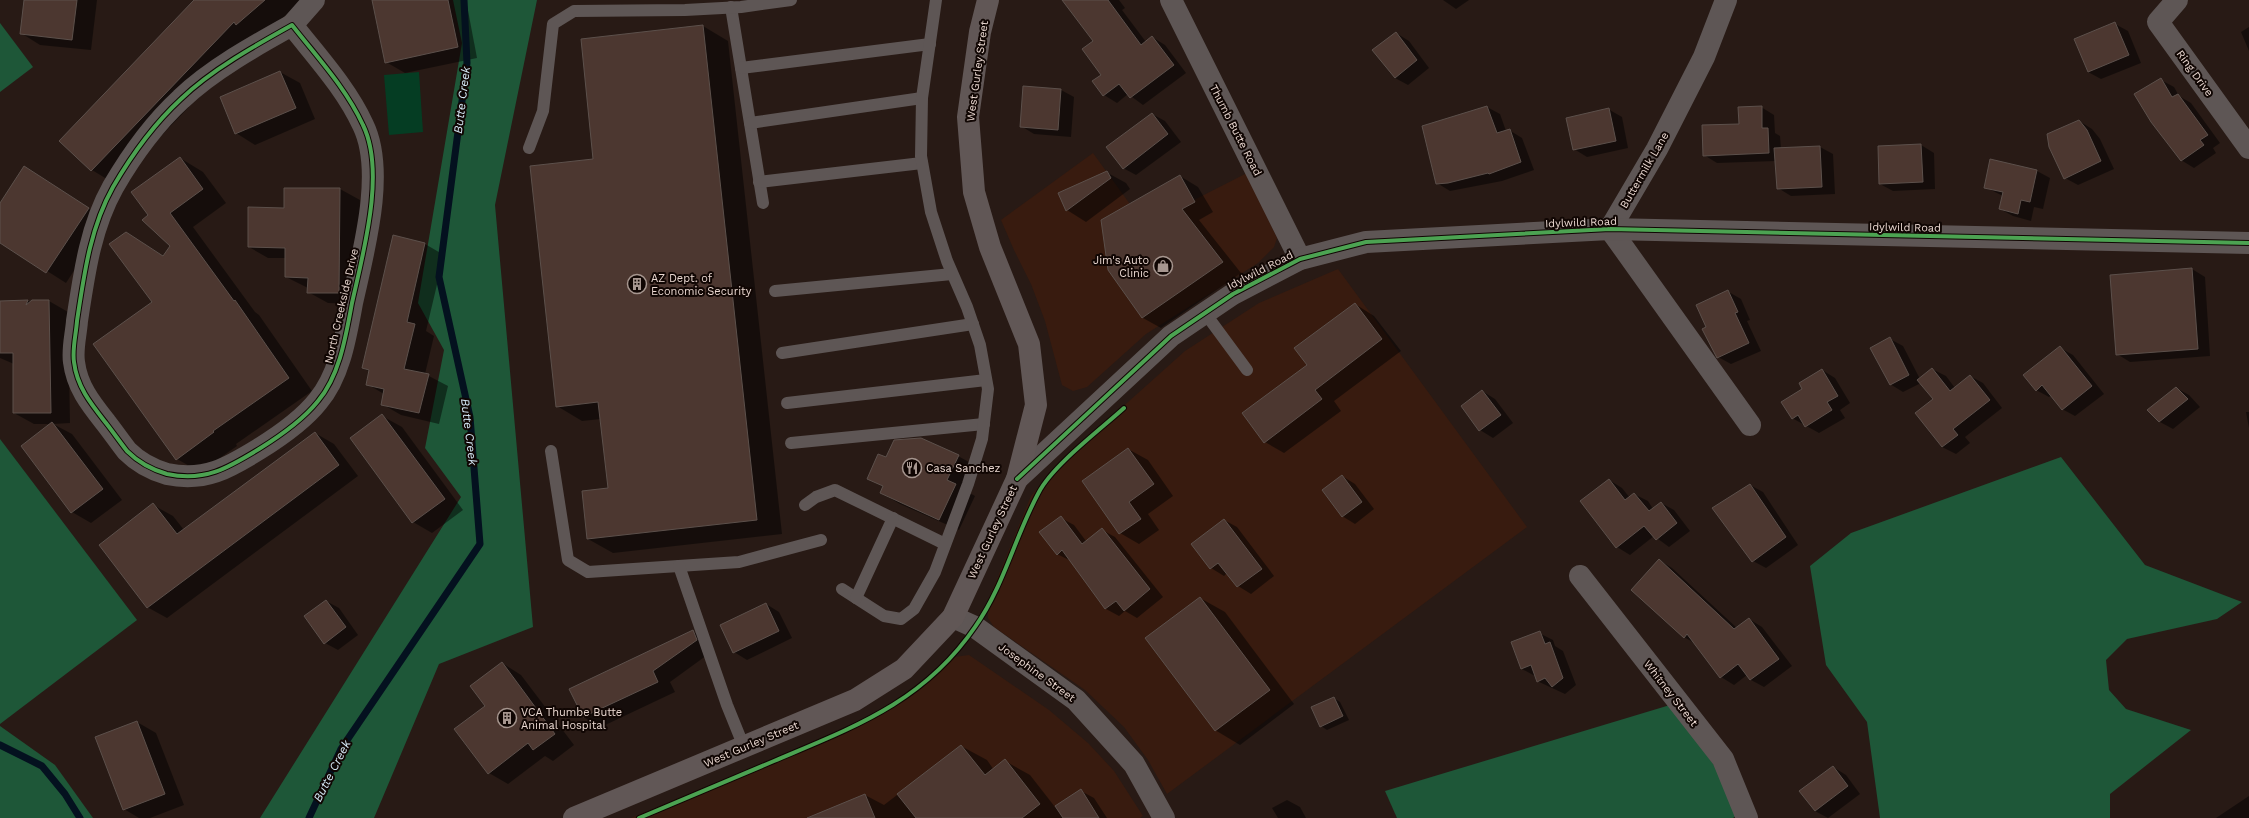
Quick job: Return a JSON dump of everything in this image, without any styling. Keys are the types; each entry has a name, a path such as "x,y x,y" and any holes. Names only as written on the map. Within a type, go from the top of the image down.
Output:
{"main road":[{"name":"West Gurley Street","path":"574,818 855,700 904,669 953,617 1017,479 1036,405 1029,344 990,247 976,203 968,117 980,32 988,0"}],"street":[{"name":"North Creekside Drive","path":"292,25 352,106 364,126 372,160 372,201 356,285 335,372 320,400 304,416 248,456 220,471 204,476 186,478 156,471 129,452 86,396 76,373 73,352 82,290 94,228 113,188 137,150 181,98 237,57 292,25 314,0"},
{"name":"Thumb Butte Road","path":"1171,0 1300,259"},
{"name":"Buttermilk Lane","path":"1610,229 1657,149 1704,57 1726,0"},
{"name":"Ring Drive","path":"2177,0 2158,22 2249,148"},
{"name":"Idylwild Road","path":"1017,479 1172,336 1205,313 1233,294 1300,259 1366,242 1610,229 2249,243"},
{"path":"1610,229 1750,425"},
{"name":"Whitney Street","path":"1580,576 1723,759 1747,818"},
{"name":"Josephine Street","path":"953,617 975,627 1076,700 1134,764 1164,818"}],"lane":[{"path":"529,148 543,111 553,24 574,11 685,10 731,7 791,0"},
{"path":"842,589 884,616 901,619 914,609 935,572 968,484 982,439 988,389 980,345 952,274 932,212 922,163 922,98 936,0"},
{"path":"731,7 763,203"},
{"path":"741,68 930,44"},
{"path":"750,123 922,98"},
{"path":"759,182 922,163"},
{"path":"775,291 952,274"},
{"path":"1205,313 1247,370"},
{"path":"782,353 973,324"},
{"path":"787,403 986,380"},
{"path":"791,443 984,424"},
{"path":"551,451 568,560 588,572 739,562 821,540"},
{"path":"805,505 816,497 835,490 945,544"},
{"path":"856,598 893,518"},
{"path":"679,566 727,705 744,747"}],"shaded area":[{"path":"1093,153 1145,225 1247,173 1277,238 1274,247 1258,263 1146,334 1087,387 1073,391 1062,385 1045,321 1031,284 1001,220"},
{"path":"1338,269 1527,527 1167,794 1148,760 1124,727 1085,690 994,627 988,618 988,601 1031,496 1050,472 1185,351 1259,303"},
{"path":"969,655 1049,710 1088,743 1114,771 1143,816 1140,818 631,818 876,716 910,695 942,664 954,657"}],"green space":[{"path":"453,0 537,0 495,205 533,627 439,664 374,818 260,818 461,497 425,448 444,350 418,303 462,43"},
{"path":"0,23 33,67 0,92"},
{"path":"419,72 423,132 389,135 384,75"},
{"path":"0,439 137,620 0,724"},
{"path":"2061,457 2145,565 2242,602 2217,619 2127,639 2106,660 2109,690 2126,709 2191,730 2110,794 2110,818 1880,818 1867,722 1826,665 1810,566 1851,533"},
{"path":"1670,705 1717,769 1736,816 1733,818 1397,818 1385,791"},
{"path":"0,726 55,765 93,818 0,818"}],"building":[{"path":"24,0 77,0 72,40 20,34"},
{"path":"194,0 265,0 236,25 234,22 91,171 59,141"},
{"path":"372,0 448,0 458,47 385,63"},
{"path":"1062,0 1108,0 1141,45 1152,36 1174,65 1130,98 1119,84 1103,96 1092,81 1101,75 1082,49 1093,41"},
{"path":"2115,22 2129,55 2088,72 2074,39"},
{"name":"AZ Dept. of Economic Security","path":"703,25 757,520 587,539 582,491 608,488 598,402 556,407 530,166 593,159 581,39"},
{"path":"1396,32 1417,60 1395,78 1372,50"},
{"path":"280,71 296,108 235,134 220,97"},
{"path":"2161,78 2172,97 2178,94 2208,135 2200,140 2204,145 2181,161 2151,122 2134,94"},
{"path":"1023,86 1061,89 1058,130 1020,127"},
{"path":"1487,106 1497,133 1510,129 1521,162 1489,174 1448,183 1436,184 1422,126"},
{"path":"1762,106 1762,128 1768,128 1769,153 1703,156 1702,125 1739,124 1738,107"},
{"path":"1609,108 1616,141 1573,150 1566,118"},
{"path":"1152,113 1168,134 1123,169 1106,147"},
{"path":"2079,120 2087,130 2101,161 2064,179 2049,147 2047,134"},
{"path":"1921,144 1923,182 1879,184 1878,146"},
{"path":"1820,146 1822,187 1777,189 1774,148"},
{"path":"180,157 203,189 170,213 234,301 235,300 289,378 213,431 214,432 176,460 93,344 152,302 109,244 126,232 163,256 170,246 142,220 148,215 131,192"},
{"path":"1990,159 2037,170 2030,202 2021,200 2018,214 1999,209 2003,192 1984,188"},
{"path":"24,166 89,208 46,273 0,243 0,203"},
{"path":"1107,171 1111,178 1066,211 1058,193"},
{"name":"Jim's Auto Clinic","path":"1180,175 1195,202 1182,209 1223,262 1142,318 1108,270 1101,220"},
{"path":"284,188 340,188 339,293 307,293 308,278 285,277 285,248 248,247 248,207 284,208"},
{"path":"393,235 425,243 407,322 415,324 404,369 429,374 419,413 381,405 384,389 366,385 369,370 362,368"},
{"path":"2192,268 2198,349 2116,355 2110,275"},
{"path":"1728,290 1738,312 1735,313 1749,343 1717,358 1702,329 1706,327 1696,305"},
{"path":"28,300 26,305 32,300 49,300 51,413 13,413 13,353 0,353 0,301"},
{"path":"1355,303 1382,339 1315,390 1322,399 1264,443 1242,413 1307,365 1294,348"},
{"path":"1890,337 1909,375 1890,385 1870,348"},
{"path":"2060,346 2092,386 2062,410 2042,385 2036,391 2023,375"},
{"path":"1932,368 1950,391 1970,375 1990,400 1953,429 1958,435 1942,447 1915,413 1933,399 1917,380"},
{"path":"1822,369 1838,396 1827,402 1832,410 1805,427 1798,415 1792,419 1781,402 1802,389 1799,383"},
{"path":"2176,387 2188,399 2159,422 2147,410"},
{"path":"1482,390 1501,415 1479,431 1461,406"},
{"path":"382,414 445,499 412,523 350,438"},
{"path":"52,422 103,489 71,513 21,446"},
{"path":"315,432 339,465 147,608 99,545 153,503 177,534"},
{"name":"Casa Sanchez","path":"921,438 959,455 947,480 956,484 939,520 880,493 883,486 867,479 878,454 886,457 894,440"},
{"path":"1128,448 1154,484 1129,502 1141,519 1119,534 1082,481"},
{"path":"1342,475 1362,502 1342,517 1322,490"},
{"path":"1609,479 1625,500 1634,493 1649,511 1661,502 1677,523 1656,540 1644,526 1616,548 1580,501"},
{"path":"1750,484 1786,537 1752,562 1712,508"},
{"path":"1061,516 1082,544 1102,528 1150,589 1124,611 1116,601 1105,609 1062,550 1057,555 1039,532"},
{"path":"1224,519 1262,569 1237,587 1218,563 1210,569 1191,544"},
{"path":"1659,559 1734,629 1749,618 1779,659 1750,680 1738,664 1720,678 1687,634 1684,638 1631,590"},
{"path":"1200,597 1270,690 1215,731 1145,638"},
{"path":"326,600 346,627 324,644 304,616"},
{"path":"766,603 779,631 733,653 720,625"},
{"path":"693,630 697,640 653,671 658,682 583,717 569,689"},
{"path":"1540,631 1545,644 1550,642 1563,678 1552,687 1545,678 1537,682 1531,665 1521,669 1511,642"},
{"name":"VCA Thumbe Butte Animal Hospital","path":"502,662 555,734 533,750 528,743 488,774 454,729 485,706 470,686"},
{"path":"1334,697 1343,716 1320,727 1311,707"},
{"path":"137,721 165,794 123,810 95,737"},
{"path":"961,745 985,775 1005,759 1040,804 1022,818 916,818 897,794"},
{"path":"1833,766 1848,786 1815,811 1799,791"},
{"path":"1081,789 1099,818 1063,818 1055,806"},
{"path":"865,794 875,818 807,818"}],"waterway":[{"name":"Butte Creek","path":"309,818 341,749 480,544 470,417 439,277 467,63 464,0"},
{"name":"Butte Creek","path":"0,745 42,766 65,794 80,818"}],"cycle path":[{"path":"292,25 348,98 363,125 370,144 373,166 373,189 370,213 362,261 341,354 326,391 312,408 275,439 237,462 216,472 193,476 167,474 146,465 127,451 90,402 78,379 74,362 74,347 82,286 93,235 105,203 120,175 144,140 171,108 193,88 220,68 292,25"},
{"path":"1017,479 1171,336 1233,294 1300,259 1366,242 1610,229 2249,243"},
{"path":"639,818 804,749 859,723 910,693 933,675 955,653 985,611 1002,578 1023,526 1039,492 1046,482 1066,459 1124,408"}],"place":[{"name":"Jim's Auto Clinic","path":"1163,266"},
{"name":"AZ Dept. of Economic Security","path":"637,284"},
{"name":"Casa Sanchez","path":"912,468"},
{"name":"VCA Thumbe Butte Animal Hospital","path":"507,718"}]}
